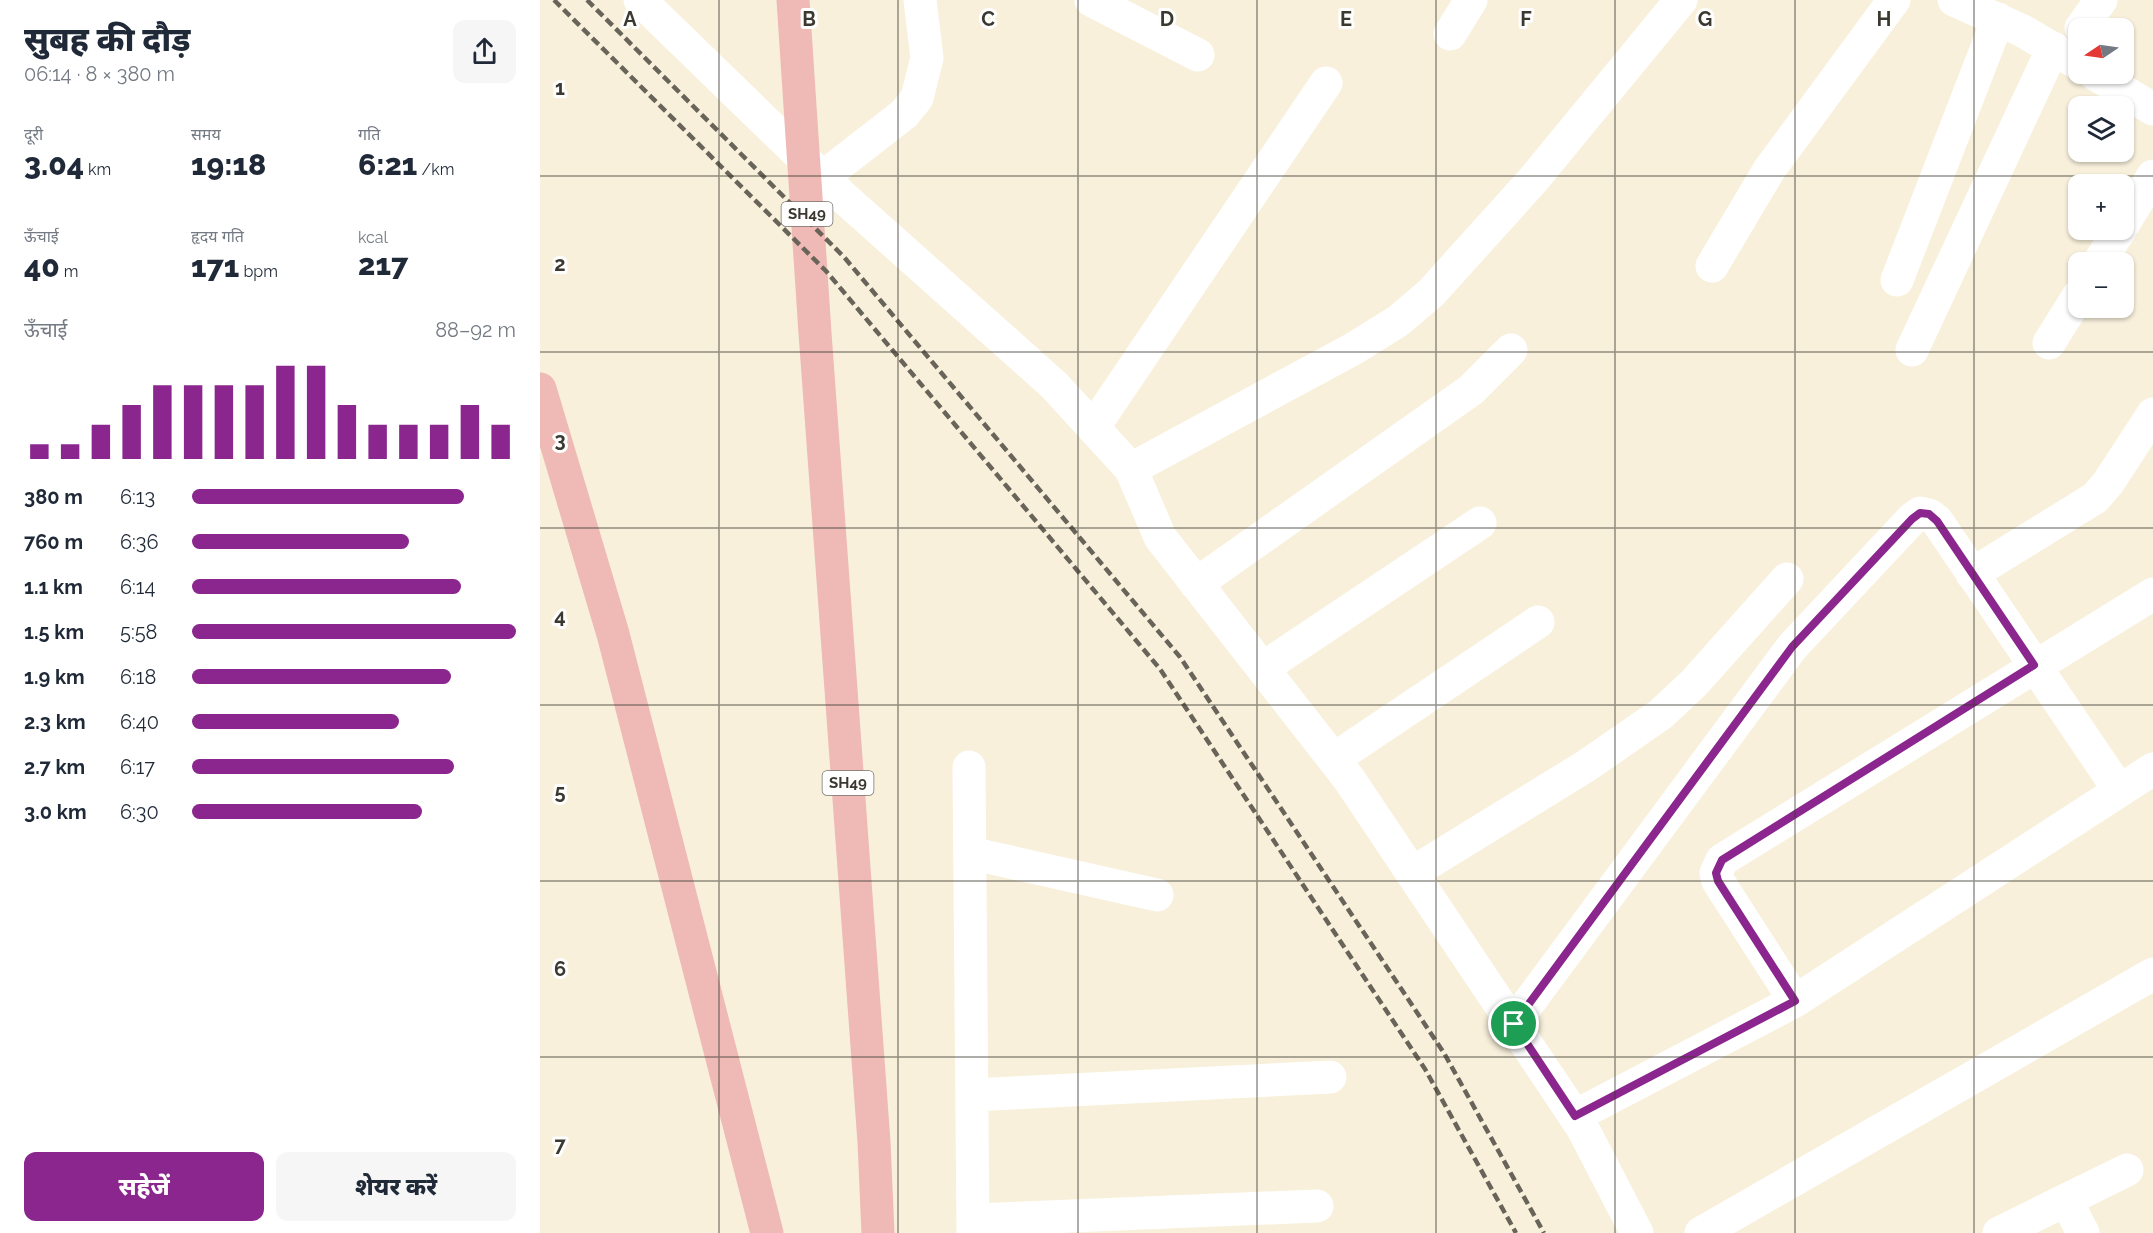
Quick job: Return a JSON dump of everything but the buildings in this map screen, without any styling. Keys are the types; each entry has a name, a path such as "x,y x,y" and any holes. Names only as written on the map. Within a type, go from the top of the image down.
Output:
{"main road":[{"name":"SH49","path":"793,0 814,333 874,1142 878,1233"},
{"path":"540,389 613,634 767,1233"}],"street":[{"path":"640,0 823,177 1054,385 1093,428 1134,479 1153,526 1334,759 1412,873 1575,1116 1637,1233"},
{"path":"823,177 904,114 917,98 927,58 920,0"},
{"path":"1091,0 1198,55"},
{"path":"1450,34 1471,0"},
{"path":"1134,479 1398,321 1431,293 1533,180 1681,0"},
{"path":"1712,266 1769,170 1894,0"},
{"path":"1954,0 1996,12 2068,44"},
{"path":"2089,18 2101,0"},
{"path":"1896,279 1996,12"},
{"path":"1912,350 2068,51"},
{"path":"1093,428 1326,83"},
{"path":"2112,84 2153,109"},
{"path":"2134,207 2153,176"},
{"path":"2049,343 2068,313"},
{"path":"1197,584 1471,390 1511,350"},
{"path":"1972,574 2095,498 2108,483 2153,414"},
{"path":"1514,1024 1792,647 1920,513 1929,514 1937,521 2119,790"},
{"path":"1263,668 1480,523"},
{"path":"1412,873 1586,766 1661,714 1694,683 1787,579"},
{"path":"1795,1001 1718,881 1716,873 1722,860 2034,665 2153,594"},
{"path":"1334,759 1538,622"},
{"path":"969,767 973,1226 1317,1206"},
{"path":"1575,1116 1795,1001 2153,769"},
{"path":"970,853 1157,895"},
{"path":"1701,1233 2153,974"},
{"path":"972,1095 1330,1077"},
{"path":"1999,1233 2127,1170"},
{"path":"2067,1200 2083,1233"}],"railway":[{"path":"554,0 826,271 1160,669 1425,1069 1516,1233"},
{"path":"587,0 844,257 1180,657 1444,1053 1544,1233"}],"route":[{"path":"1920,513 1929,514 1937,521 2034,665 1722,860 1716,873 1718,881 1795,1001 1575,1116 1514,1024 1792,647 1912,519 1920,513"}]}
